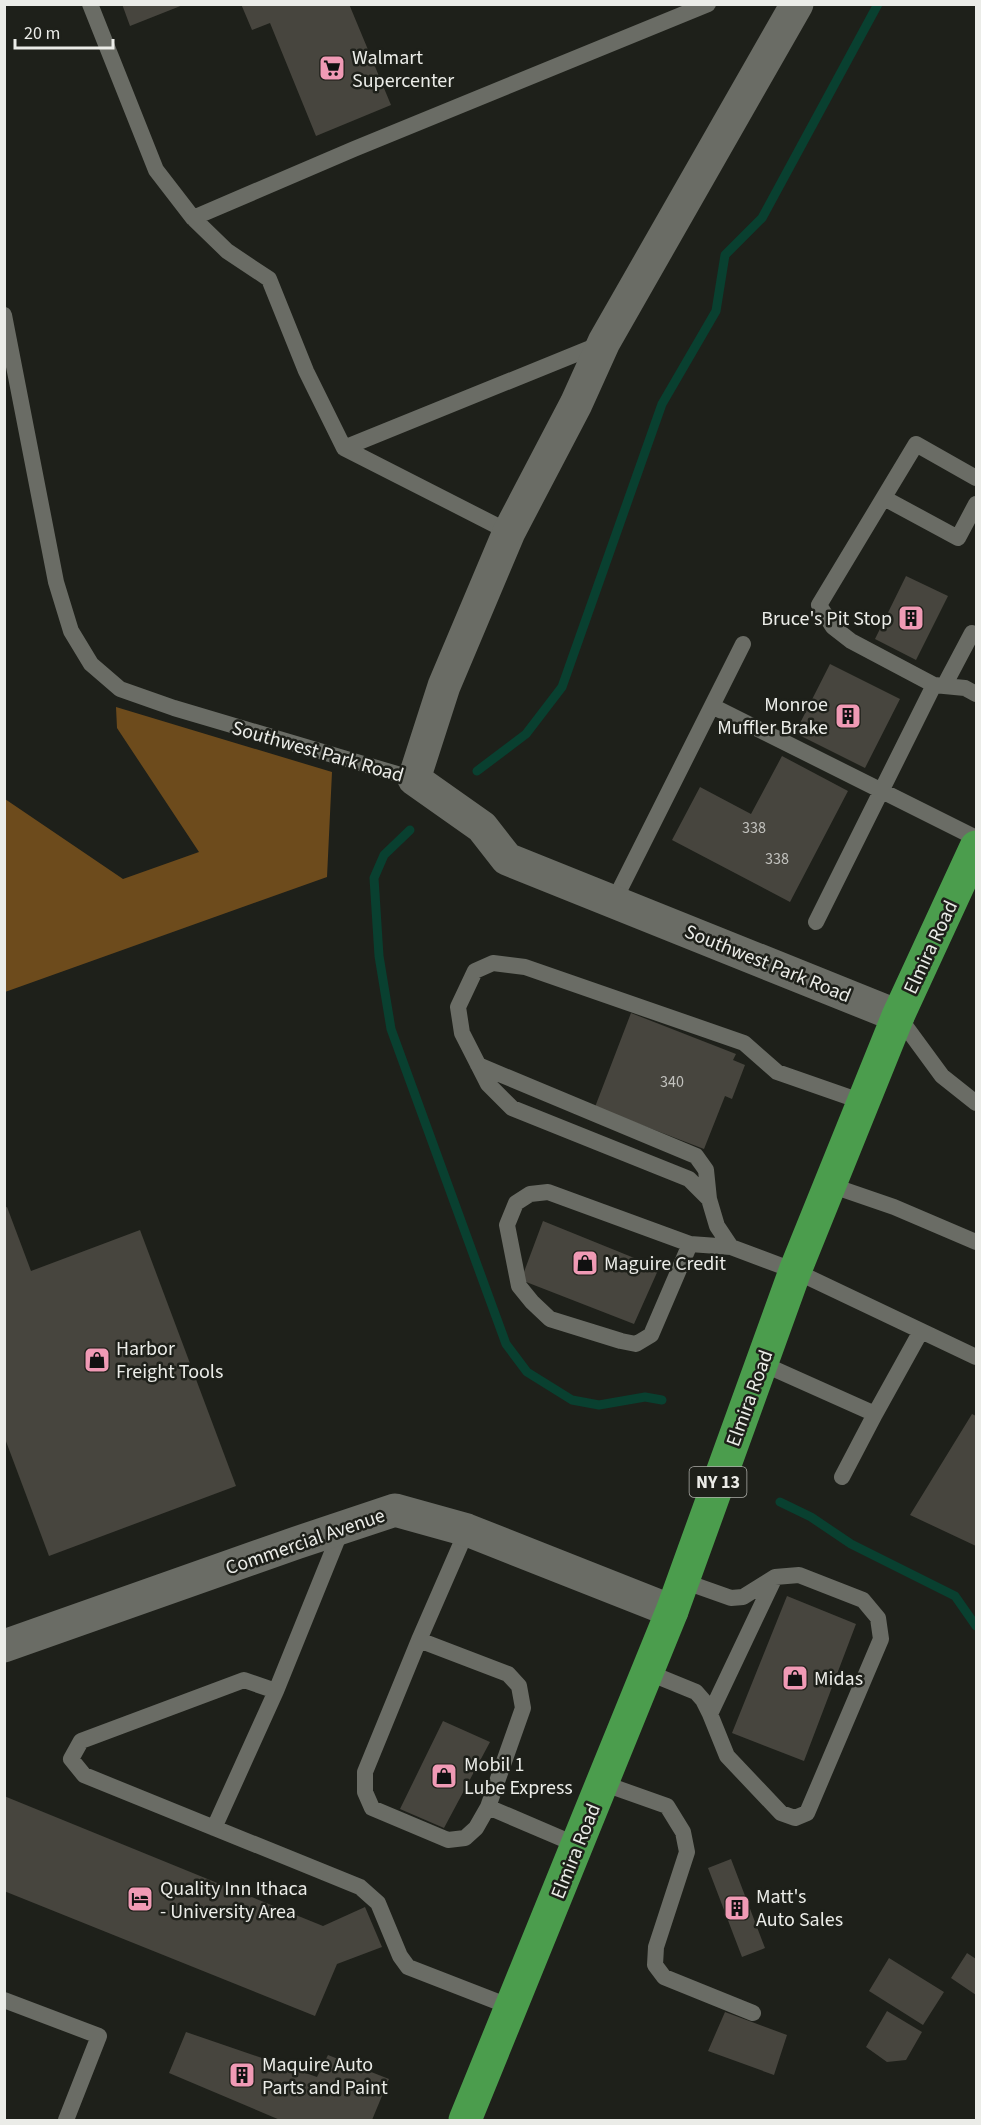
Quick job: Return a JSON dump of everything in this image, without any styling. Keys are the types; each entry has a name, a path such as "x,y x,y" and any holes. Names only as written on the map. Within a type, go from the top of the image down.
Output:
{"highway":[{"name":"Elmira Road","path":"465,2121 672,1611 795,1271 898,1016 976,847"}],"street":[{"path":"414,779 444,686 509,532 576,404 604,342 797,4"},
{"name":"Southwest Park Road","path":"414,779 482,827 507,859 898,1016"},
{"name":"Commercial Avenue","path":"4,1646 395,1510 467,1530 672,1611"}],"lane":[{"path":"90,4 156,170 193,218 227,251 269,279 306,370 344,448 509,532"},
{"path":"193,218 354,149 708,4"},
{"name":"Southwest Park Road","path":"4,315 56,582 71,631 91,664 120,690 414,779"},
{"path":"344,448 604,342"},
{"path":"976,478 916,444 819,605 833,627 851,641 939,686 965,688 976,694"},
{"path":"884,498 958,538 976,504"},
{"path":"816,922 881,790 939,686 972,633"},
{"path":"614,901 743,644"},
{"path":"712,706 976,838"},
{"path":"709,1199 689,1179 512,1108 488,1084 462,1033 458,1007 475,971 493,963 525,967 744,1043 777,1072 863,1102"},
{"path":"898,1016 942,1076 976,1103"},
{"path":"478,1065 696,1156 706,1170 709,1199 717,1226 731,1247"},
{"path":"830,1185 894,1207 976,1242"},
{"path":"690,1244 651,1335 636,1344 550,1319 519,1286 507,1225 516,1203 530,1194 548,1192 690,1244 731,1247 795,1271 976,1358"},
{"path":"842,1477 921,1331"},
{"path":"761,1362 875,1414"},
{"path":"214,1828 276,1692 342,1528"},
{"path":"419,1640 508,1674 519,1686 523,1708 488,1807 476,1828 465,1838 448,1840 372,1808 365,1792 365,1773 419,1640 467,1530"},
{"path":"647,1672 696,1692 710,1714 727,1756 781,1813 795,1818 807,1813 881,1639 878,1618 863,1600 799,1575 775,1577 743,1597 731,1598 683,1581"},
{"path":"710,1714 775,1577"},
{"path":"276,1692 244,1680 81,1741 71,1759 84,1775 360,1887 378,1903 400,1956 408,1967 511,2007"},
{"path":"602,1783 667,1806 682,1832 687,1852 656,1947 655,1965 664,1977 753,2013"},
{"path":"488,1807 577,1845"},
{"path":"4,2000 99,2036 66,2121"}],"shaded area":[{"path":"116,707 332,772 327,877 5,992 5,799 123,879 199,852 117,728"}],"building":[{"path":"122,4 183,4 183,5 130,26"},
{"name":"Walmart Supercenter","path":"241,4 349,4 391,105 316,136 270,23 252,30"},
{"name":"Bruce's Pit Stop","path":"906,576 948,596 916,660 875,639"},
{"name":"Monroe Muffler Brake","path":"830,664 900,699 865,768 795,733"},
{"name":"Monroe Muffler Brake","path":"782,756 848,791 790,902 672,840 700,787 751,814"},
{"path":"631,1013 736,1054 733,1060 745,1065 732,1099 725,1096 704,1149 595,1107"},
{"name":"Harbor Freight Tools","path":"7,1207 31,1271 140,1230 236,1486 49,1556 4,1436 4,1208"},
{"path":"543,1221 659,1268 634,1324 521,1280"},
{"path":"972,1414 976,1416 976,1546 910,1515"},
{"name":"Midas","path":"787,1596 856,1624 804,1761 732,1733"},
{"name":"Mobil 1 Lube Express","path":"443,1721 490,1742 444,1828 400,1809"},
{"name":"Quality Inn Ithaca - University Area","path":"4,1796 323,1926 365,1907 382,1947 337,1964 315,2016 4,1891"},
{"name":"Matt's Auto Sales","path":"731,1859 765,1948 742,1957 708,1868"},
{"path":"967,1953 976,1959 976,1995 951,1978"},
{"path":"889,1958 944,1992 923,2025 869,1991"},
{"path":"887,2011 922,2032 906,2060 887,2062 866,2047"},
{"path":"725,2012 787,2035 774,2075 708,2051"},
{"name":"Maquire Auto Parts and Paint","path":"186,2032 317,2077 328,2055 389,2079 372,2120 280,2120 169,2073"}],"waterway":[{"path":"477,771 526,734 562,687 662,404 716,311 725,255 762,218 878,4"},
{"path":"410,830 384,855 374,878 379,956 391,1029 506,1344 527,1372 572,1400 599,1405 645,1397 662,1400"},
{"path":"780,1502 811,1517 851,1544 955,1596 976,1626"}],"place":[{"name":"Walmart Supercenter","path":"332,68"},
{"name":"Bruce's Pit Stop","path":"911,618"},
{"name":"Monroe Muffler Brake","path":"848,716"},
{"name":"Maguire Credit","path":"585,1263"},
{"name":"Harbor Freight Tools","path":"97,1360"},
{"name":"Midas","path":"795,1678"},
{"name":"Mobil 1 Lube Express","path":"444,1776"},
{"name":"Quality Inn Ithaca - University Area","path":"140,1899"},
{"name":"Matt's Auto Sales","path":"737,1908"},
{"name":"Maquire Auto Parts and Paint","path":"242,2075"}]}
